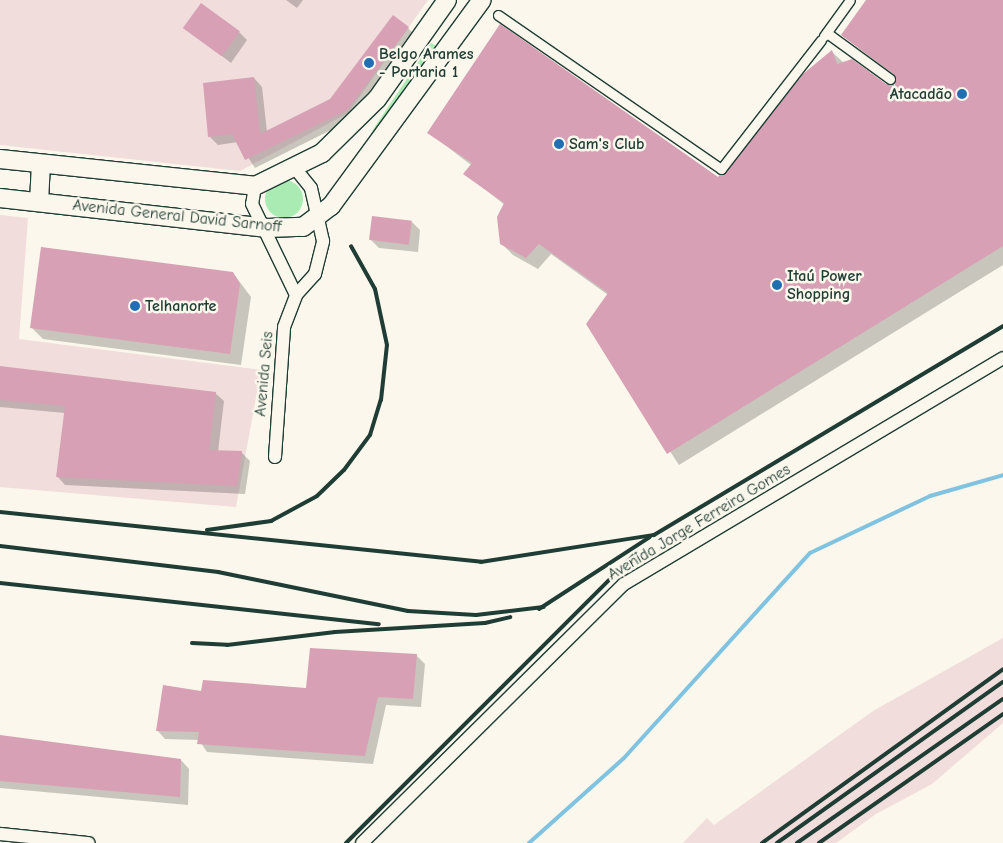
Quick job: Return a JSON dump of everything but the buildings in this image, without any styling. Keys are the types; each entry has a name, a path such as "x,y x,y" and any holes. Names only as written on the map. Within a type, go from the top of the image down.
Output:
{"main road":[{"path":"0,159 255,186 295,168 322,153 377,99 447,0"},
{"path":"318,220 482,0"},
{"path":"39,202 42,164"},
{"name":"Avenida General David Sarnoff","path":"0,198 266,228 304,226 318,220"}],"street":[{"path":"498,15 721,169 850,0"},
{"path":"822,37 890,79"},
{"name":"Avenida Seis","path":"275,457 280,346 296,295 310,282 320,262 323,241 311,188 295,168"},
{"path":"255,186 252,204 266,228 296,295"},
{"name":"Avenida Jorge Ferreira Gomes","path":"362,843 548,654 624,584 1003,358"},
{"path":"0,834 89,843"}],"shaded area":[{"path":"0,0 428,0 348,113 240,171 0,145"},
{"path":"0,215 28,218 19,339 261,370 236,507 0,487"},
{"path":"1003,638 1003,723 932,784 876,814 836,843 683,843 707,818 714,825 873,711"}],"green space":[{"path":"431,43 442,49 362,153 374,128"},
{"path":"284,180 297,186 303,199 297,212 284,218 271,212 265,199 271,186"}],"waterway":[{"path":"529,843 624,758 810,553 930,496 1003,475"}],"railway":[{"path":"207,530 271,521 317,496 344,470 370,435 381,400 387,345 375,289 351,246"},
{"path":"0,512 481,562 654,535 1003,326"},
{"path":"539,609 650,537"},
{"path":"0,546 218,572 408,611 476,615 544,607"},
{"path":"346,843 636,553"},
{"path":"0,583 379,624"},
{"path":"192,643 227,645 335,632 485,623 510,617"},
{"path":"762,843 1003,669"},
{"path":"777,843 1003,682"},
{"path":"797,843 1003,699"},
{"path":"819,843 1003,714"}],"place":[{"name":"Belgo Arames - Portaria 1","path":"369,63"},
{"name":"Atacadão","path":"962,94"},
{"name":"Sam's Club","path":"559,144"},
{"name":"Itaú Power Shopping","path":"777,285"},
{"name":"Telhanorte","path":"135,306"}]}
